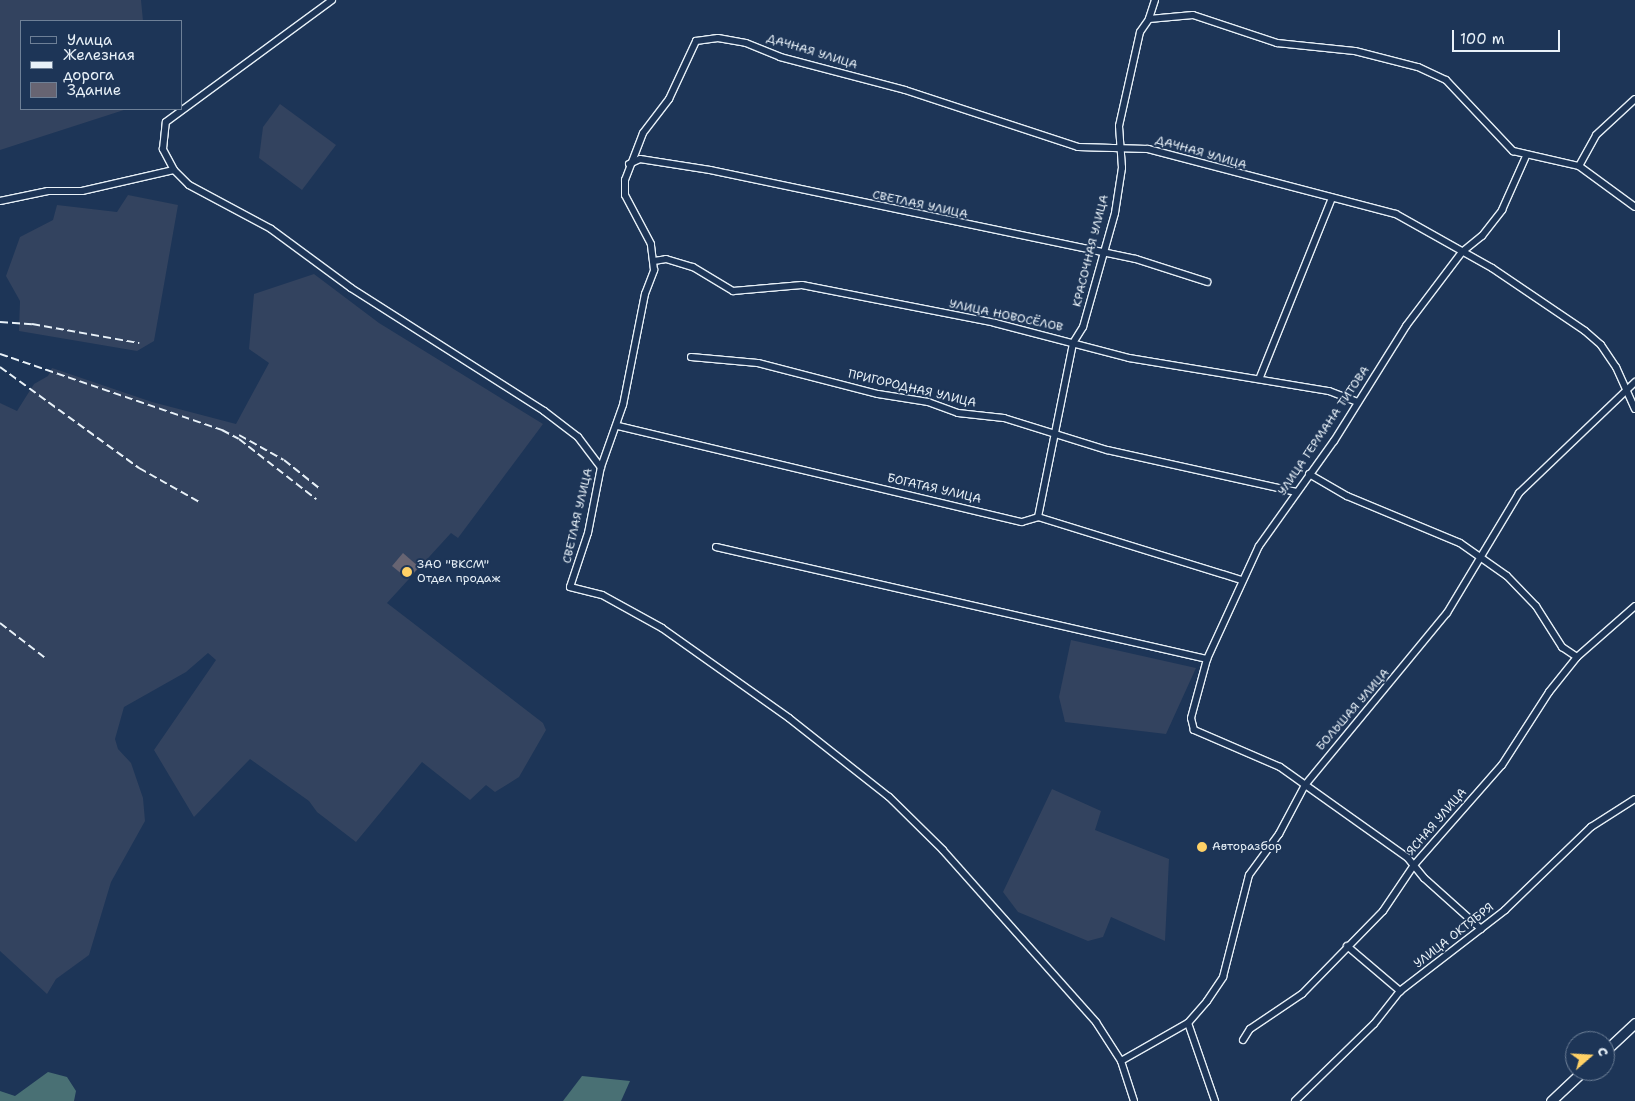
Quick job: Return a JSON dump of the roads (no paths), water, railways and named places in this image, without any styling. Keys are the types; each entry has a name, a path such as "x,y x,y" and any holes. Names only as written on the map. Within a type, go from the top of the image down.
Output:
{"main road":[{"path":"1615,1042 1635,1023"},
{"path":"1551,1101 1572,1081"}],"street":[{"path":"332,0 166,122 163,149 174,170 196,189 271,229 351,288 544,411 582,441 601,467"},
{"name":"КРАСОЧНАЯ УЛИЦА","path":"1038,517 1057,434 1072,344 1083,328 1102,254 1115,213 1121,147 1119,126 1129,77 1140,32 1149,19 1155,0"},
{"path":"1149,19 1193,15 1277,43 1355,51 1418,67 1446,80 1502,143 1526,156 1579,166 1635,207"},
{"name":"ДАЧНАЯ УЛИЦА","path":"696,41 718,38 746,43 780,57 905,90 1078,147 1148,149 1396,214 1492,268 1601,345 1616,367 1635,409"},
{"name":"СВЕТЛАЯ УЛИЦА","path":"696,41 669,99 642,133 629,164 625,195 651,244 654,262 618,426 601,467 588,533 570,587 602,595 662,628 789,718 889,797 943,850 1096,1022 1121,1061"},
{"path":"1579,166 1596,135 1635,99"},
{"name":"УЛИЦА ГЕРМАНА ТИТОВА","path":"1305,785 1264,759 1205,737 1194,730 1191,718 1207,659 1259,546 1358,402 1406,326 1462,252 1482,236 1502,210 1526,156"},
{"name":"СВЕТЛАЯ УЛИЦА","path":"629,164 647,160 710,170 1136,260 1207,282"},
{"path":"0,202 48,191 82,191 174,170"},
{"path":"1260,377 1332,198"},
{"name":"УЛИЦА НОВОСЁЛОВ","path":"654,262 666,259 693,267 733,291 802,285 867,301 995,323 1129,358 1260,377 1329,391 1358,402"},
{"name":"ПРИГОРОДНАЯ УЛИЦА","path":"691,357 758,363 878,394 928,402 958,413 1004,418 1155,460 1296,492"},
{"name":"БОЛЬШАЯ УЛИЦА","path":"1121,1061 1188,1023 1223,977 1249,875 1279,834 1305,785 1431,634 1466,586 1479,557 1520,493 1635,382"},
{"name":"БОГАТАЯ УЛИЦА","path":"618,426 1022,522 1038,517 1242,580"},
{"path":"1309,474 1347,496 1460,543 1508,576 1536,606 1562,647 1577,657"},
{"path":"716,547 1207,659"},
{"name":"ЯСНАЯ УЛИЦА","path":"1244,1040 1250,1029 1302,994 1383,911 1414,865 1502,766 1577,657 1635,606"},
{"path":"1305,785 1414,865 1424,878 1481,929"},
{"name":"УЛИЦА ОКТЯБРЯ","path":"1295,1101 1374,1024 1400,991 1506,910 1592,827 1635,799"},
{"path":"1347,946 1400,991"},
{"path":"1188,1023 1215,1101"},
{"path":"1121,1061 1134,1101"}],"railway":[{"path":"0,322 32,324 139,343"},
{"path":"0,354 222,430 239,439 316,499"},
{"path":"0,367 139,468 201,503"},
{"path":"239,435 284,460 319,488"},
{"path":"0,623 44,657"}],"place":[{"name":"ЗАО \"ВКСМ\" Отдел продаж","path":"407,572"},
{"name":"Авторазбор","path":"1202,847"}]}
